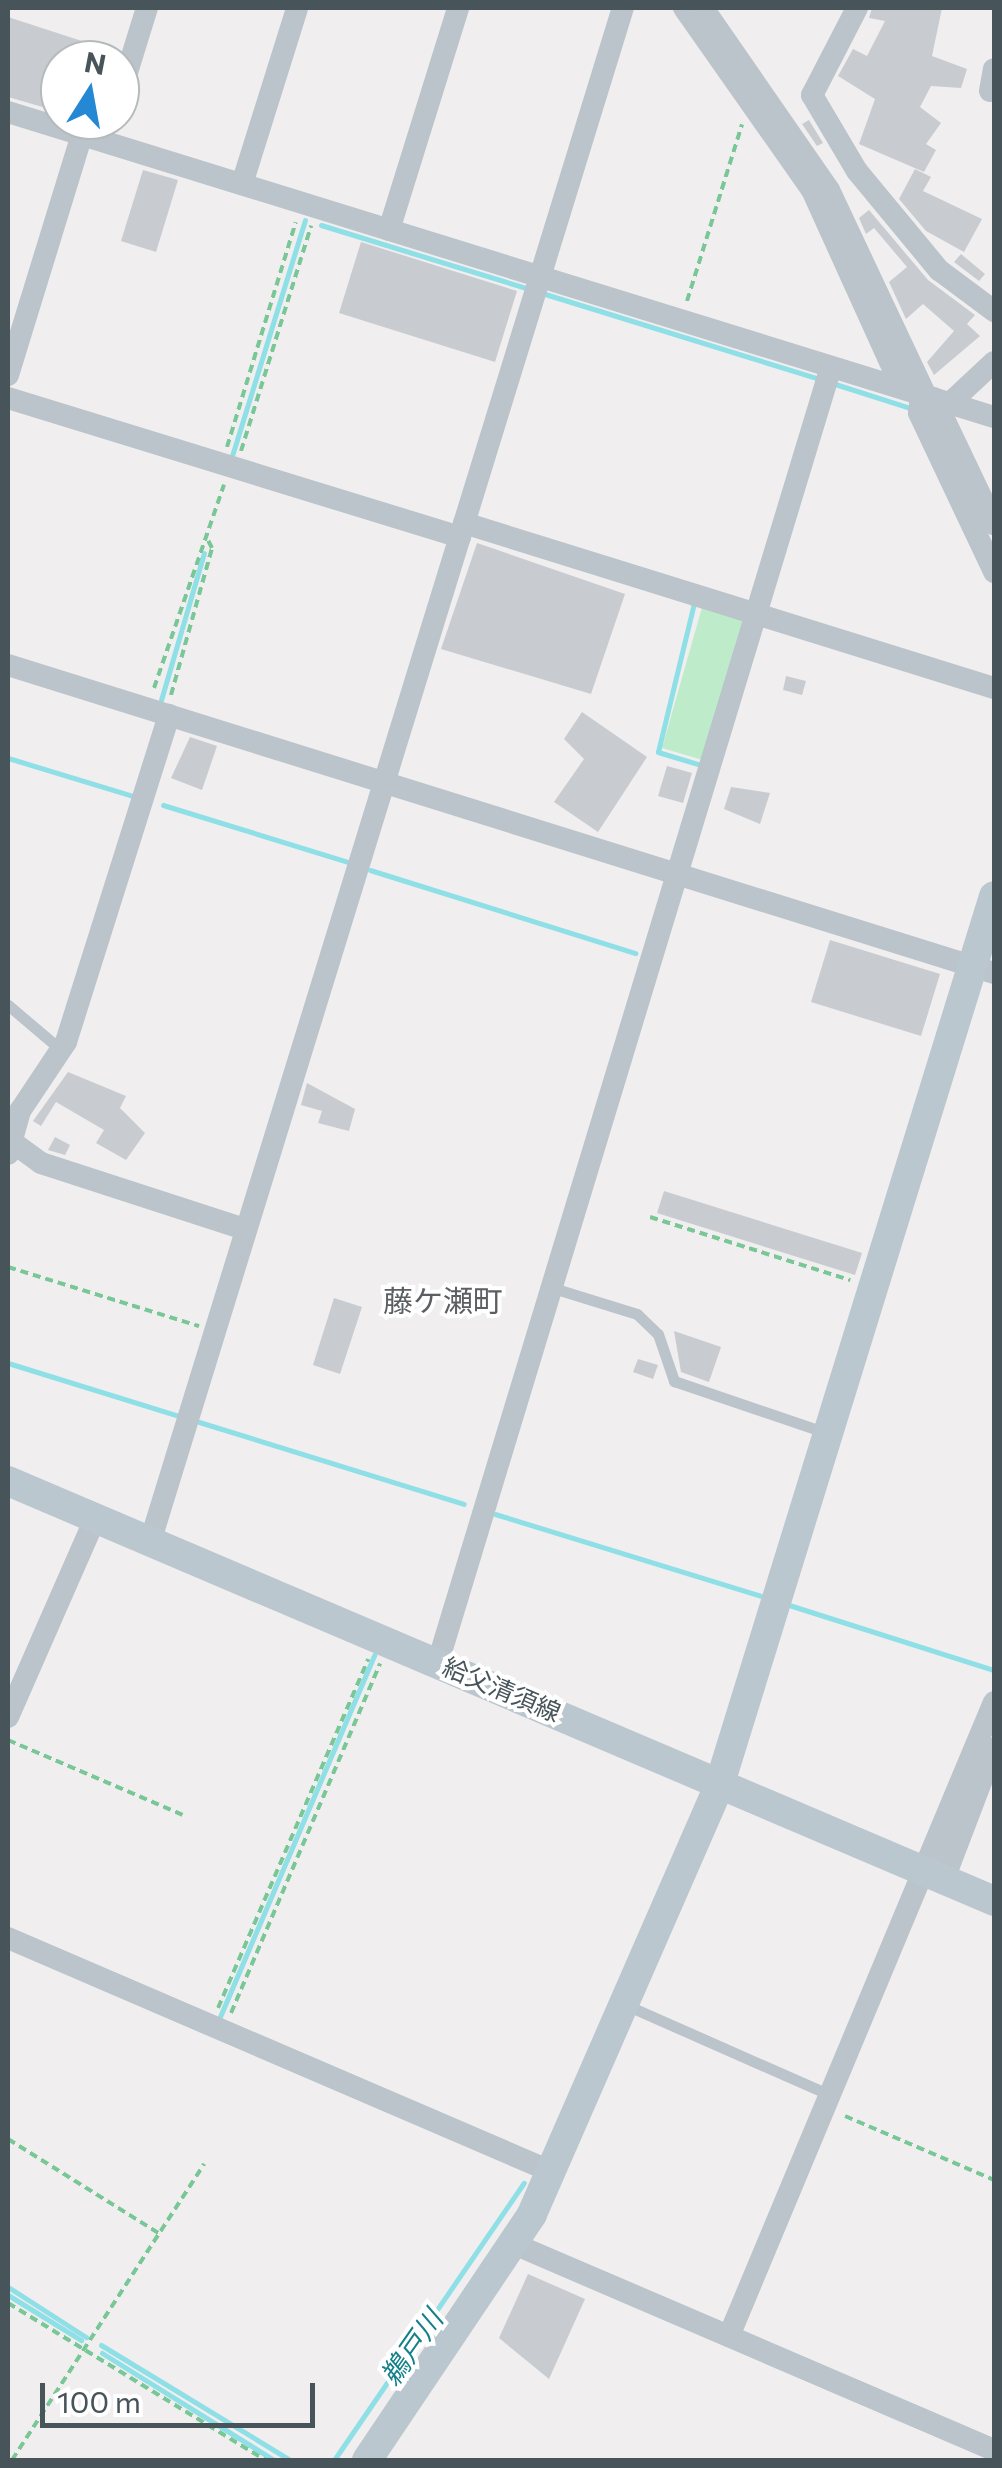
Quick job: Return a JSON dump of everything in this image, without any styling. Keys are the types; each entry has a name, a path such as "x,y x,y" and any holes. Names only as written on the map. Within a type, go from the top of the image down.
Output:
{"street":[{"path":"137,40 147,8"},
{"path":"242,184 297,8"},
{"path":"389,230 458,8"},
{"path":"151,1539 623,8"},
{"path":"684,8 812,190 927,396"},
{"path":"703,8 793,129 994,524"},
{"path":"793,129 857,8"},
{"path":"812,95 857,171 939,270 994,311"},
{"path":"8,112 40,122"},
{"path":"8,375 80,140"},
{"path":"132,140 242,184 994,417"},
{"path":"994,362 927,396 919,413 994,572"},
{"path":"438,1662 682,874 831,366"},
{"path":"8,398 229,466 757,615 994,688"},
{"path":"8,664 984,970"},
{"path":"161,712 61,1050 9,1145 41,1163 244,1229"},
{"path":"367,2460 514,2244 547,2178 720,1783 873,1288 984,970 994,896"},
{"name":"給父清須線","path":"8,1481 994,1901"},
{"path":"8,1718 96,1517"},
{"path":"936,1876 994,1702"},
{"path":"729,2336 994,1751"},
{"path":"8,1938 547,2178"},
{"path":"8,1954 221,2034"},
{"path":"514,2244 994,2450"}],"lane":[{"path":"8,1005 61,1050"},
{"path":"553,1288 648,1323 674,1381 828,1433"},
{"path":"623,2004 836,2105"}],"path":[{"path":"681,320 749,102"},
{"path":"161,712 206,536 309,205"},
{"path":"229,466 309,205"},
{"path":"161,712 212,548 206,536"},
{"path":"650,1217 873,1288"},
{"path":"8,1267 214,1330"},
{"path":"221,2034 383,1638"},
{"path":"221,2034 383,1638"},
{"path":"8,1740 183,1815"},
{"path":"836,2105 994,2180"},
{"path":"8,2139 161,2234"},
{"path":"12,2460 87,2352 204,2164"},
{"path":"8,2303 265,2460"}],"green space":[{"path":"703,604 747,623 706,761 662,748"}],"building":[{"path":"872,8 942,8 932,56 967,69 961,88 931,86 920,107 941,123 926,144 936,150 924,172 859,144 875,99 838,76 853,49 867,56 885,21 869,18"},
{"path":"8,17 79,40 40,40 40,106 8,97"},
{"path":"809,120 823,143 817,146 802,124"},
{"path":"915,169 931,177 923,191 982,219 964,252 926,231 899,199"},
{"path":"143,170 178,180 156,252 121,241"},
{"path":"869,210 928,280 975,315 967,324 980,336 934,375 927,362 954,331 923,304 906,319 889,282 907,267 874,228 866,234 859,218"},
{"path":"361,242 517,291 495,362 339,313"},
{"path":"961,254 985,274 979,281 954,262"},
{"path":"477,543 625,594 591,694 441,649"},
{"path":"786,676 806,681 802,695 783,690"},
{"path":"582,712 647,757 598,832 554,802 584,759 564,739"},
{"path":"190,737 217,746 202,790 171,778"},
{"path":"667,766 692,773 683,803 658,796"},
{"path":"731,787 770,793 760,824 724,809"},
{"path":"830,940 940,974 921,1036 811,1002"},
{"path":"68,1072 126,1096 120,1108 145,1133 126,1160 96,1143 104,1130 56,1102 41,1126 33,1121"},
{"path":"307,1083 355,1109 349,1131 318,1123 322,1111 301,1105"},
{"path":"55,1137 70,1145 65,1155 48,1150"},
{"path":"664,1191 862,1253 855,1275 657,1213"},
{"path":"334,1298 362,1307 340,1374 313,1365"},
{"path":"674,1331 721,1347 709,1382 681,1372"},
{"path":"638,1359 658,1365 653,1379 633,1372"},
{"path":"528,2274 585,2299 549,2379 499,2338"}],"waterway":[{"path":"231,459 305,220"},
{"path":"321,225 526,288"},
{"path":"545,294 819,379"},
{"path":"835,384 907,407"},
{"path":"161,700 204,553"},
{"path":"694,603 658,752 704,766"},
{"path":"8,758 133,796"},
{"path":"163,805 348,862"},
{"path":"370,870 635,953"},
{"path":"8,1363 176,1415"},
{"path":"199,1422 464,1504"},
{"path":"495,1514 762,1596"},
{"path":"789,1605 994,1670"},
{"path":"219,2019 374,1655"},
{"name":"鵜戸川","path":"334,2460 524,2183"},
{"path":"8,2287 86,2337"},
{"path":"8,2295 81,2340"},
{"path":"101,2345 290,2460"},
{"path":"102,2353 274,2460"}],"district":[{"name":"藤ケ瀬町","path":"443,1300"}]}
